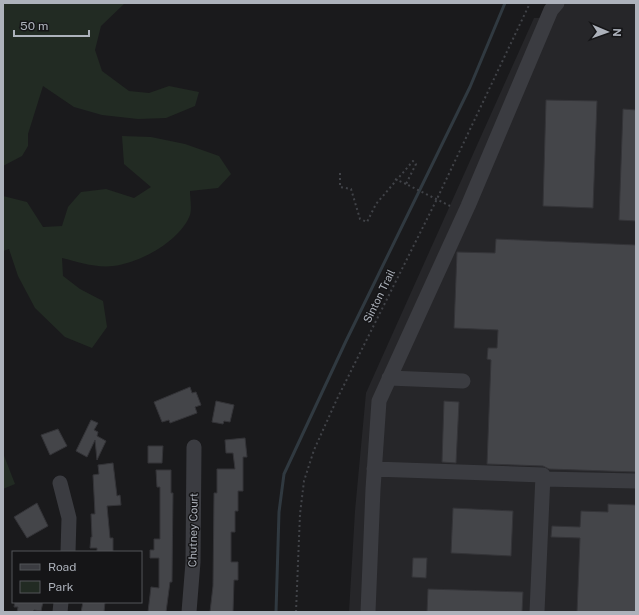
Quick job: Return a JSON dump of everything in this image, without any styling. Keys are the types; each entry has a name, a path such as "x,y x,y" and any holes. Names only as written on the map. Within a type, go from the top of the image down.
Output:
{"street":[{"path":"368,612 374,469 379,401 468,206 551,10 557,3"},
{"path":"389,378 463,381"},
{"name":"Chutney Court","path":"189,612 193,562 194,447"},
{"path":"374,469 544,475 537,612"},
{"path":"543,479 636,481"},
{"path":"60,483 69,518 68,551"}],"path":[{"name":"Sinton Trail","path":"296,612 300,514 304,481 314,450 344,385 437,199 530,3"},
{"path":"340,173 340,187 351,189 360,219 367,222 376,204 413,161 416,164 406,184"},
{"path":"396,179 450,206"}],"shaded area":[{"path":"562,3 636,3 636,612 349,612 355,511 366,393 534,18 543,18"}],"green space":[{"path":"3,3 125,3 101,26 95,50 102,71 129,91 149,93 169,86 199,92 195,106 166,118 138,119 102,115 74,107 43,86 28,134 28,146 22,156 3,166"},
{"path":"122,136 151,137 185,144 219,156 231,174 218,188 190,191 191,212 185,225 178,234 168,242 147,255 124,264 113,266 87,264 62,258 63,276 80,289 103,301 107,327 92,348 65,337 35,308 18,276 9,249 3,251 3,196 27,202 43,227 62,226 68,207 81,192 106,189 134,198 151,187 124,164"},
{"path":"3,453 15,484 3,489"}],"building":[{"path":"546,100 597,101 593,208 543,206"},
{"path":"623,109 636,110 636,221 619,220"},
{"path":"496,239 636,245 636,472 549,469 543,466 487,464 491,360 487,359 488,348 497,348 498,330 454,328 457,252 495,253"},
{"path":"190,387 192,393 196,392 201,405 195,407 197,413 170,423 169,420 162,422 154,402"},
{"path":"216,401 234,405 230,422 224,421 223,424 212,422"},
{"path":"444,401 459,402 456,463 442,462"},
{"path":"91,420 98,423 94,430 98,432 97,436 106,441 97,460 95,440 87,457 76,451"},
{"path":"58,429 67,446 50,455 41,435"},
{"path":"245,438 247,457 243,457 243,491 238,491 238,511 235,511 235,532 231,532 231,562 238,562 238,580 234,580 233,612 210,612 213,586 214,493 217,493 217,469 235,469 233,453 226,453 225,440"},
{"path":"148,446 163,446 162,463 148,463"},
{"path":"113,463 117,496 120,495 121,505 107,506 110,538 113,538 113,551 97,551 97,548 90,548 92,537 91,514 95,514 93,475 99,474 98,465"},
{"path":"156,470 171,470 171,493 173,493 172,582 170,582 166,612 148,612 151,587 159,588 159,558 150,558 150,550 154,550 154,539 160,539 160,487 157,487"},
{"path":"37,503 48,526 27,538 14,517"},
{"path":"608,504 636,505 636,612 577,612 580,538 551,537 552,526 580,527 581,511 608,512"},
{"path":"453,508 513,511 511,556 451,553"},
{"path":"413,558 427,558 426,578 412,577"},
{"path":"428,589 523,592 522,612 427,612"},
{"path":"15,603 43,603 41,611 34,610 33,612 17,612 18,607 14,607"},
{"path":"83,603 105,603 104,612 81,612"}],"waterway":[{"path":"276,612 279,512 284,474 346,341 470,87 505,3"}]}
